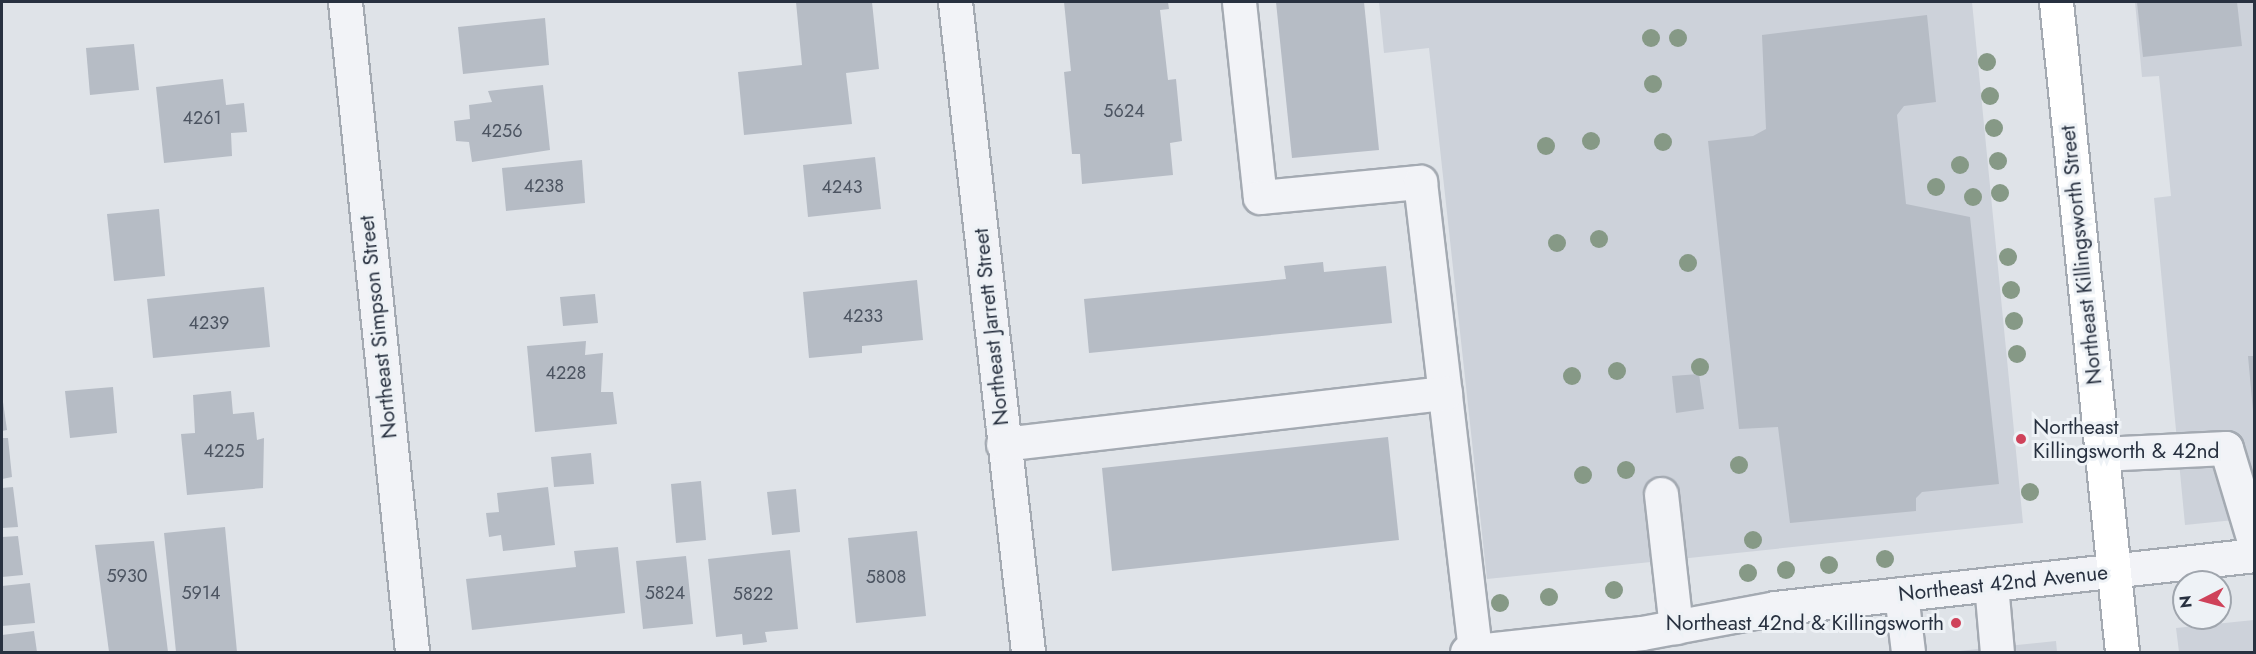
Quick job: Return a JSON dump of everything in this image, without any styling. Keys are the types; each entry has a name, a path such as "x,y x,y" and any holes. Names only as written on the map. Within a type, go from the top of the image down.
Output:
{"main road":[{"name":"Northeast Killingsworth Street","path":"2056,2 2100,454 2122,652"}],"street":[{"name":"Northeast Simpson Street","path":"345,2 412,652"},
{"name":"Northeast Jarrett Street","path":"955,2 1028,652"},
{"path":"1239,2 1260,197 1420,182 1445,393 1471,652"},
{"path":"1003,444 1445,393"},
{"path":"2100,454 2226,448 2248,499 2254,541"},
{"path":"1661,494 1676,627"},
{"name":"Northeast 42nd Avenue","path":"1471,652 1572,647 1775,608 2254,555"},
{"path":"1991,584 1997,652"},
{"path":"1901,594 1908,652"}],"shaded area":[{"path":"1379,2 1972,2 2023,523 1487,579 1429,48 1384,53"},
{"path":"2135,2 2254,2 2254,518 2185,525 2154,198 2171,196 2159,76 2142,77"},
{"path":"2254,620 2254,652 2179,652 2176,630 2232,630 2232,622"},
{"path":"2056,641 2057,652 1950,652"}],"building":[{"path":"796,2 872,2 879,69 846,73 852,124 744,135 738,72 802,65"},
{"path":"1064,2 1168,2 1169,9 1160,10 1168,80 1176,79 1182,141 1170,143 1173,175 1082,184 1080,154 1072,154 1064,72 1071,71"},
{"path":"1276,2 1364,2 1379,150 1292,158"},
{"path":"2137,2 2237,2 2242,46 2143,57"},
{"path":"1927,15 1936,102 1904,106 1897,115 1906,204 1970,217 1999,484 1922,492 1916,498 1916,511 1790,523 1778,427 1739,429 1708,141 1753,136 1766,129 1762,35"},
{"path":"545,18 549,65 463,74 458,27"},
{"path":"134,44 139,90 90,95 86,48"},
{"path":"223,79 226,105 244,103 247,132 231,133 232,156 164,163 156,87"},
{"path":"543,85 550,150 472,162 469,142 456,141 454,121 470,119 469,105 492,102 488,91"},
{"path":"875,157 881,209 808,217 803,165"},
{"path":"582,160 585,203 506,211 502,168"},
{"path":"159,209 165,276 114,281 107,214"},
{"path":"1323,262 1324,272 1386,266 1392,323 1089,353 1084,299 1286,279 1284,266"},
{"path":"917,280 923,340 862,346 862,353 809,358 803,292"},
{"path":"264,287 270,347 153,358 147,299"},
{"path":"595,294 598,323 563,326 560,297"},
{"path":"586,341 585,355 603,353 601,392 613,392 617,424 535,432 527,346"},
{"path":"2248,356 2254,356 2254,411 2253,411"},
{"path":"1699,374 1704,409 1676,413 1672,376"},
{"path":"113,387 117,433 70,438 65,391"},
{"path":"231,391 233,414 254,412 257,440 264,438 263,488 187,495 181,434 195,433 193,395"},
{"path":"2,395 7,430 2,431"},
{"path":"1388,437 1399,540 1112,571 1102,468"},
{"path":"2,438 8,438 12,477 2,479"},
{"path":"591,453 594,484 554,487 551,457"},
{"path":"701,481 706,540 676,543 671,484"},
{"path":"13,487 18,527 2,528 2,488"},
{"path":"548,487 555,545 503,551 501,535 489,537 486,513 499,512 497,493"},
{"path":"796,489 800,532 772,535 767,492"},
{"path":"225,527 237,652 176,652 164,533"},
{"path":"917,531 926,616 856,623 848,538"},
{"path":"18,536 23,575 2,577 2,537"},
{"path":"154,541 168,652 109,652 95,545"},
{"path":"618,547 625,613 472,630 466,579 576,567 574,551"},
{"path":"790,550 798,629 765,632 767,642 743,645 742,634 716,637 708,559"},
{"path":"686,556 693,624 643,629 636,561"},
{"path":"30,583 35,623 2,626 2,586"},
{"path":"34,631 37,652 2,652 2,635"}],"place":[{"name":"Northeast Killingsworth & 42nd","path":"2021,439"},
{"name":"Northeast 42nd & Killingsworth","path":"1956,623"}]}
